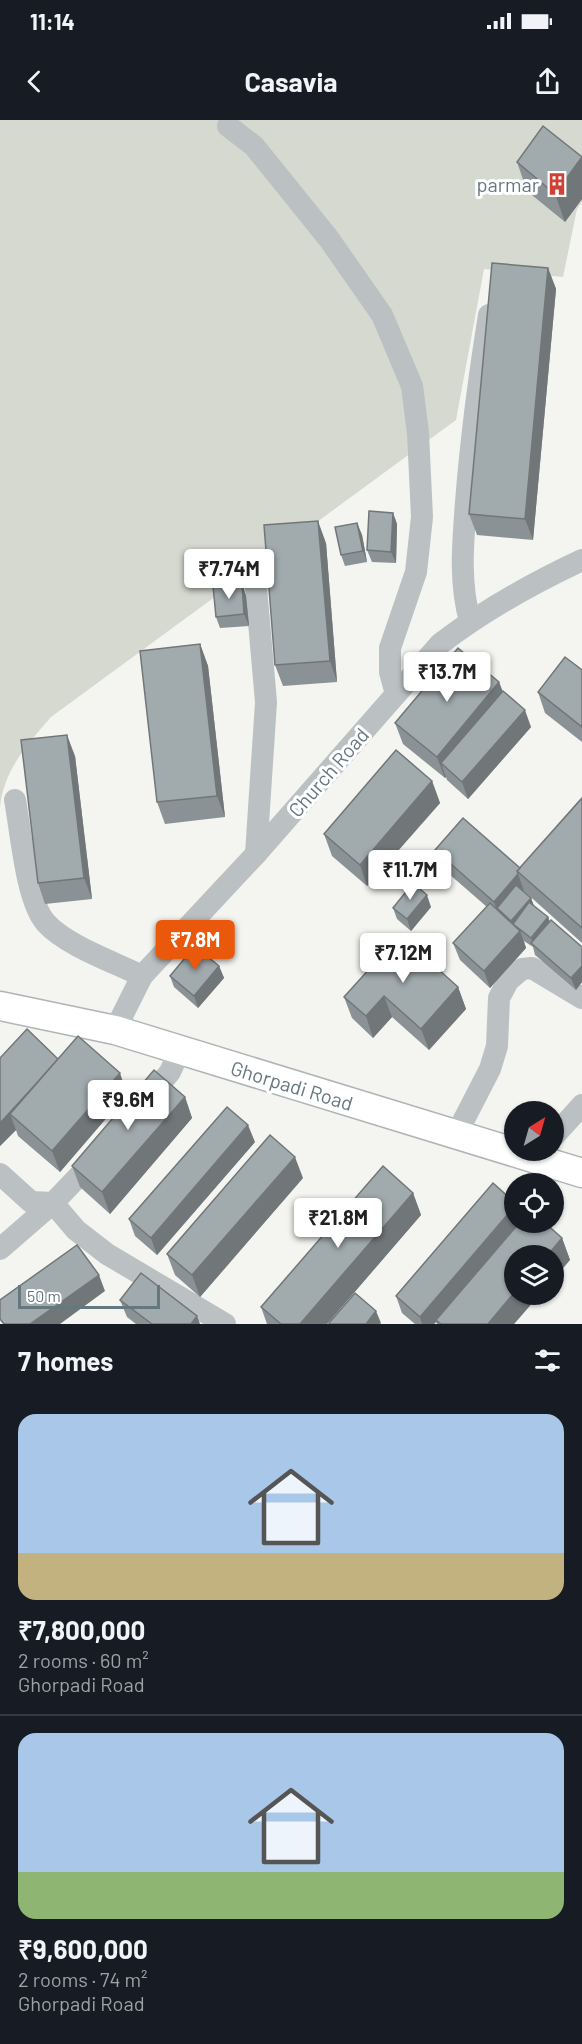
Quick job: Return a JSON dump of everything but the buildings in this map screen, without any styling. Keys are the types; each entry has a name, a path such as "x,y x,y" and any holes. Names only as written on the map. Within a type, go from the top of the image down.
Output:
{"main road":[{"name":"Ghorpadi Road","path":"0,1006 115,1030 456,1135 504,1146"},
{"name":"Ghorpadi Road","path":"554,1161 582,1173"}],"street":[{"path":"228,126 254,146 329,239 382,315 412,386 418,433 422,517 416,572 390,648 390,672 396,694"},
{"path":"470,621 463,598 464,528 471,431 491,298"},
{"name":"Church Road","path":"115,1030 142,976 256,854 440,644 470,621 532,584 582,560"},
{"path":"254,566 266,702 256,854"},
{"path":"15,800 34,902 46,923 65,938 142,976"},
{"path":"456,1135 490,1069 497,1046 499,998 508,981 522,969 532,968 582,998"},
{"path":"0,1249 53,1203 121,1129 170,1072 180,1050"},
{"path":"564,1125 582,1105"},
{"path":"0,1174 31,1202 53,1203 76,1230 107,1254 225,1324"}],"shaded area":[{"path":"0,120 582,120 582,202 577,209 563,277 484,269 456,420 51,717 25,748 11,770 0,808"}],"place":[{"name":"parmar","path":"557,184"}]}
